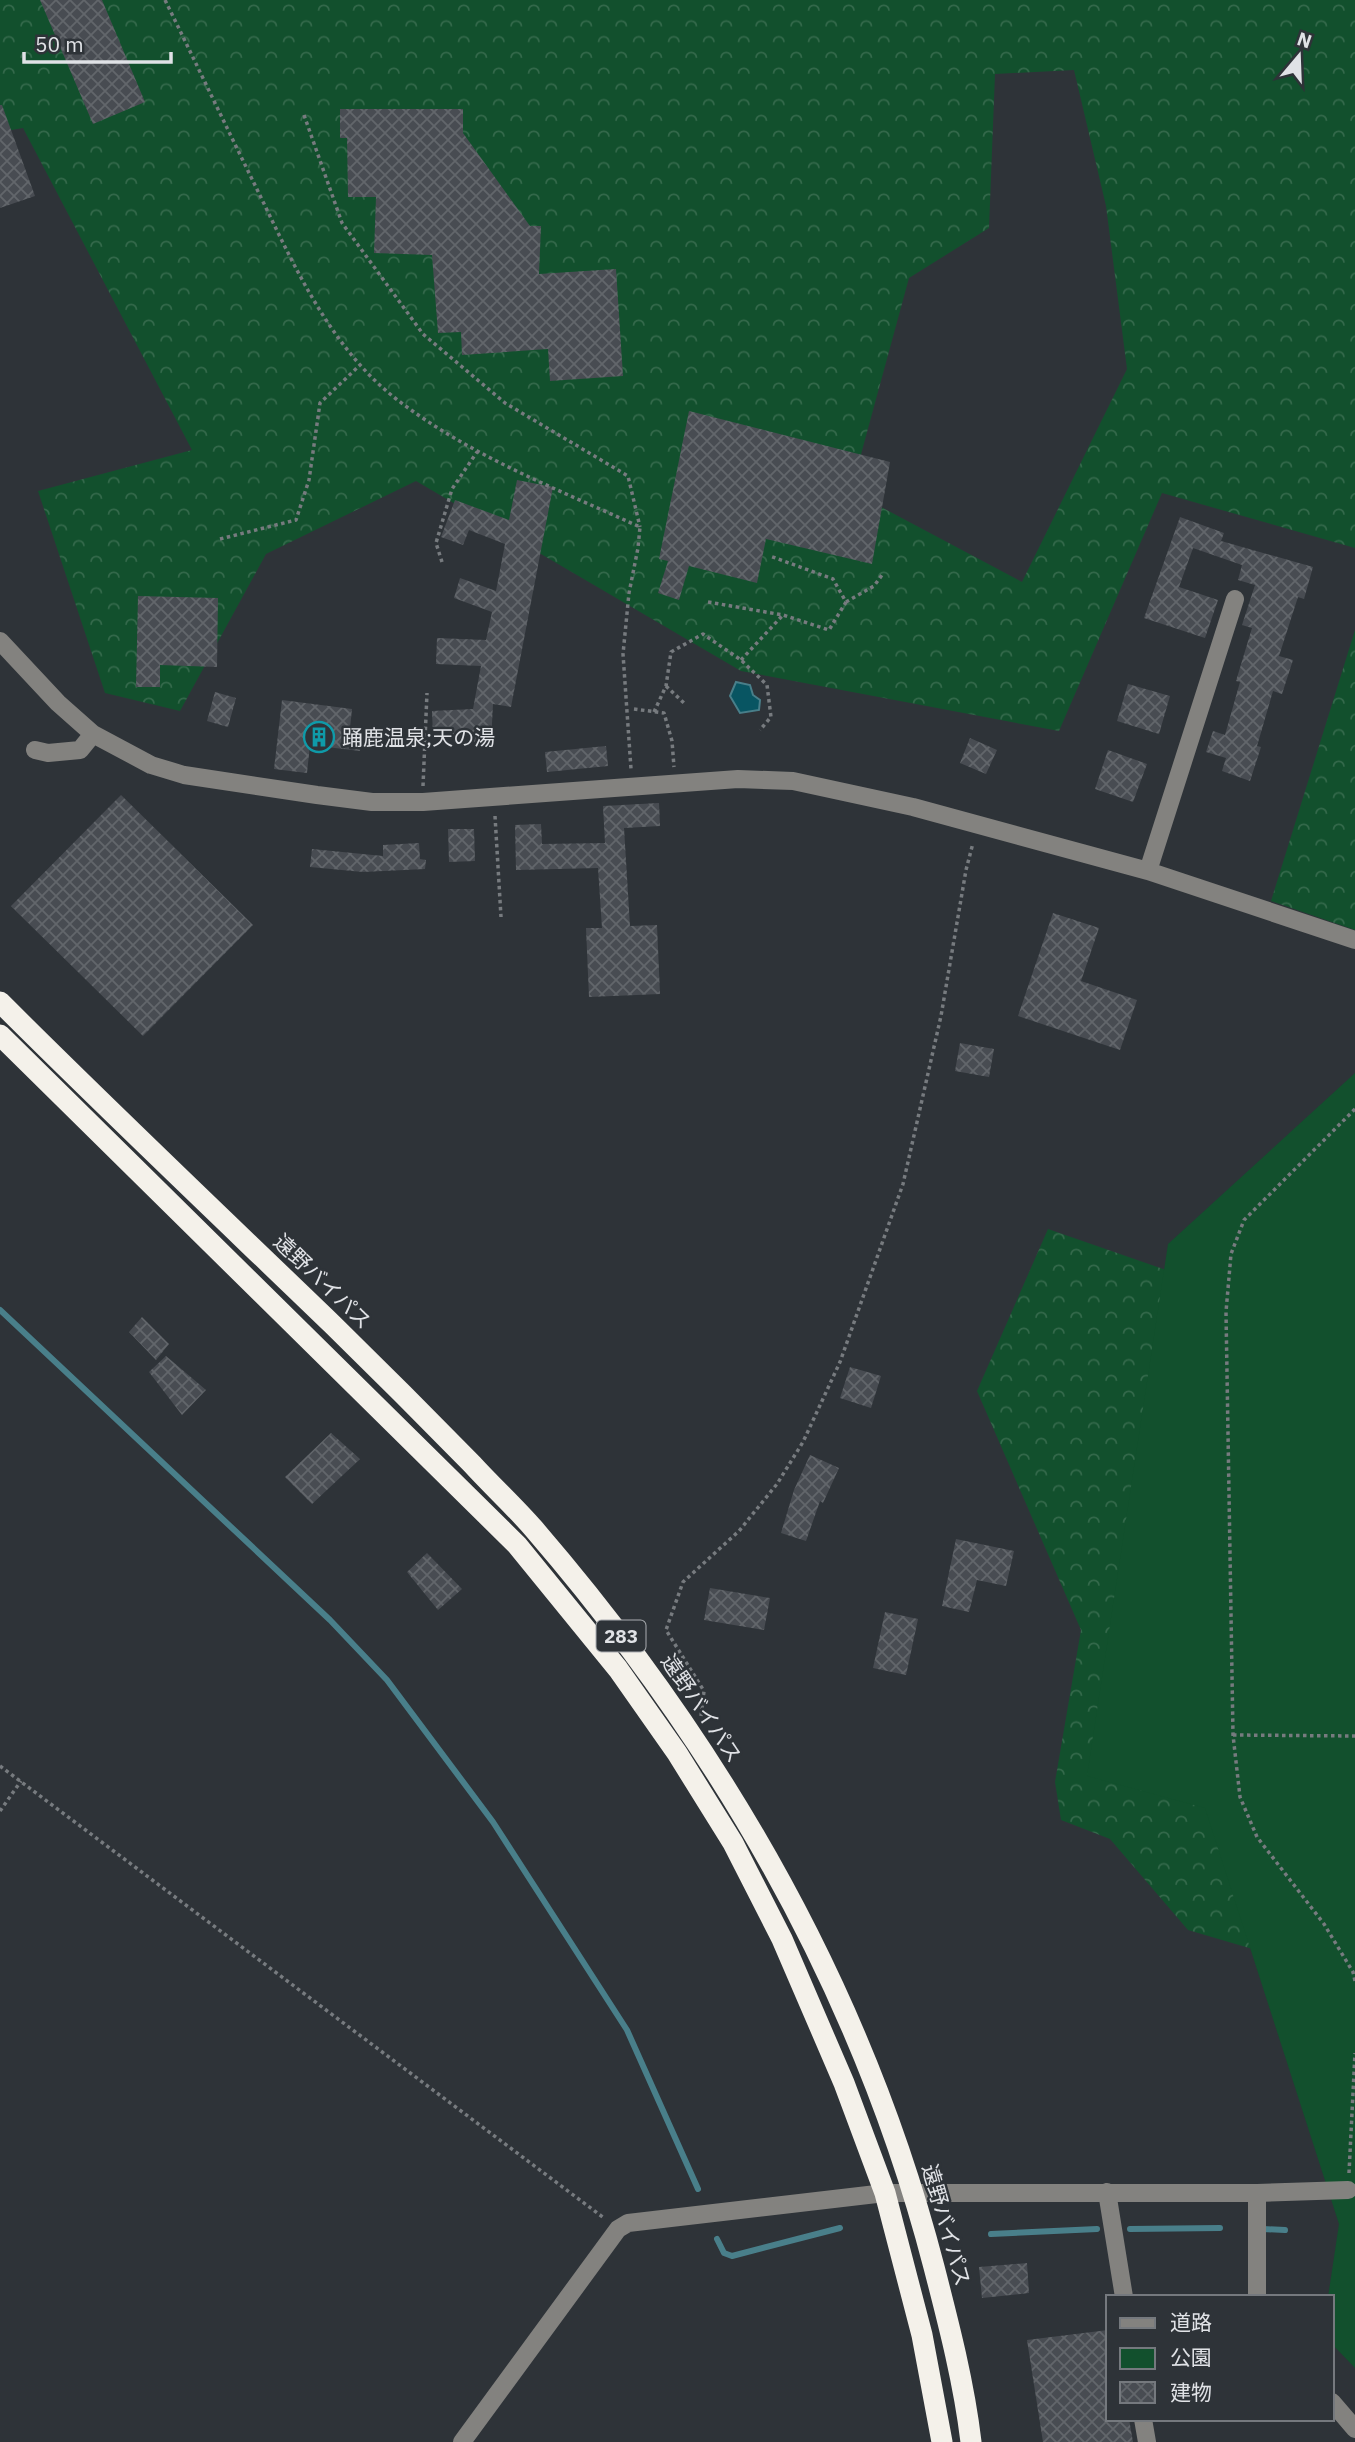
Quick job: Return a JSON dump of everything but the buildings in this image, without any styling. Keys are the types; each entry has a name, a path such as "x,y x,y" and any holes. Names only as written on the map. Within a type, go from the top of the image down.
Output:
{"highway":[{"name":"遠野バイパス","path":"0,1002 392,1382 532,1526 636,1654 693,1736 804,1923 842,1999 871,2068 915,2194 953,2341 967,2403 971,2442"},
{"name":"283","path":"0,1035 517,1545 618,1669 677,1753 733,1843 782,1939 844,2083 885,2193 922,2335 942,2442"},
{"path":"266,1297 282,1276"}],"street":[{"path":"1148,871 1235,599"},
{"path":"0,641 58,703 93,734 151,765 184,775 372,802 422,802 738,779 793,781 842,790 977,824 1148,871 1355,940"},
{"path":"35,750 48,753 80,750 93,734"},
{"path":"462,2442 618,2229 628,2223 885,2193 1257,2193 1348,2190"},
{"path":"1107,2192 1124,2295"},
{"path":"1257,2193 1257,2295"},
{"path":"1334,2404 1355,2428"},
{"path":"1143,2421 1147,2442"}],"path":[{"path":"165,0 285,246 327,320 360,365 395,398 477,452 640,527"},
{"path":"304,115 342,223 423,334 505,403 628,476 640,527 629,593 623,654 632,785"},
{"path":"220,539 296,520 309,480 320,403 360,365"},
{"path":"442,562 436,544 452,489 477,452"},
{"path":"770,556 834,579 846,601"},
{"path":"708,602 783,615 829,630 846,601 874,586 882,575"},
{"path":"741,660 783,615"},
{"path":"654,712 666,686 671,652 703,634 741,660 767,685 771,717 760,730"},
{"path":"666,686 685,704"},
{"path":"422,802 427,694"},
{"path":"634,709 664,713 672,741 675,783"},
{"path":"494,796 501,918"},
{"path":"693,1736 703,1709 704,1691 666,1630 683,1582 739,1531 803,1442 840,1362 903,1184 942,1016 966,870 977,824"},
{"path":"1355,1109 1244,1220 1231,1254 1226,1312 1233,1735 1240,1797 1257,1837 1324,1924 1353,1972 1355,1981"},
{"path":"1233,1735 1355,1736"},
{"path":"0,1766 618,2229"},
{"path":"0,1811 21,1781"},
{"path":"1348,2190 1355,2053"}],"green space":[{"path":"0,0 1355,0 1355,548 1162,493 1059,731 741,671 416,481 266,554 180,711 105,693 38,491 192,450 23,128 0,132","holes":["1074,70 1106,206 1127,369 1022,582 851,491 909,278 989,228 995,74"]},
{"path":"1355,630 1355,930 1271,901"},
{"path":"1355,1073 1355,2368 1334,2346 1334,2295 1328,2295 1339,2224 1205,1808 1087,1776 1168,1244"},
{"path":"1048,1229 1313,1321 1355,1979 1188,1930 1110,1839 1061,1820 1055,1782 1081,1630 977,1391"}],"water":[{"path":"736,682 750,685 753,695 760,700 759,710 740,713 730,696"}],"waterway":[{"path":"0,1310 330,1620 387,1680 493,1822 627,2030 698,2189"},
{"path":"717,2239 724,2253 732,2256 840,2228"},
{"path":"1130,2229 1220,2228"},
{"path":"991,2234 1097,2229"},
{"path":"1263,2229 1285,2230"}],"place":[{"name":"踊鹿温泉;天の湯","path":"319,737"}]}
